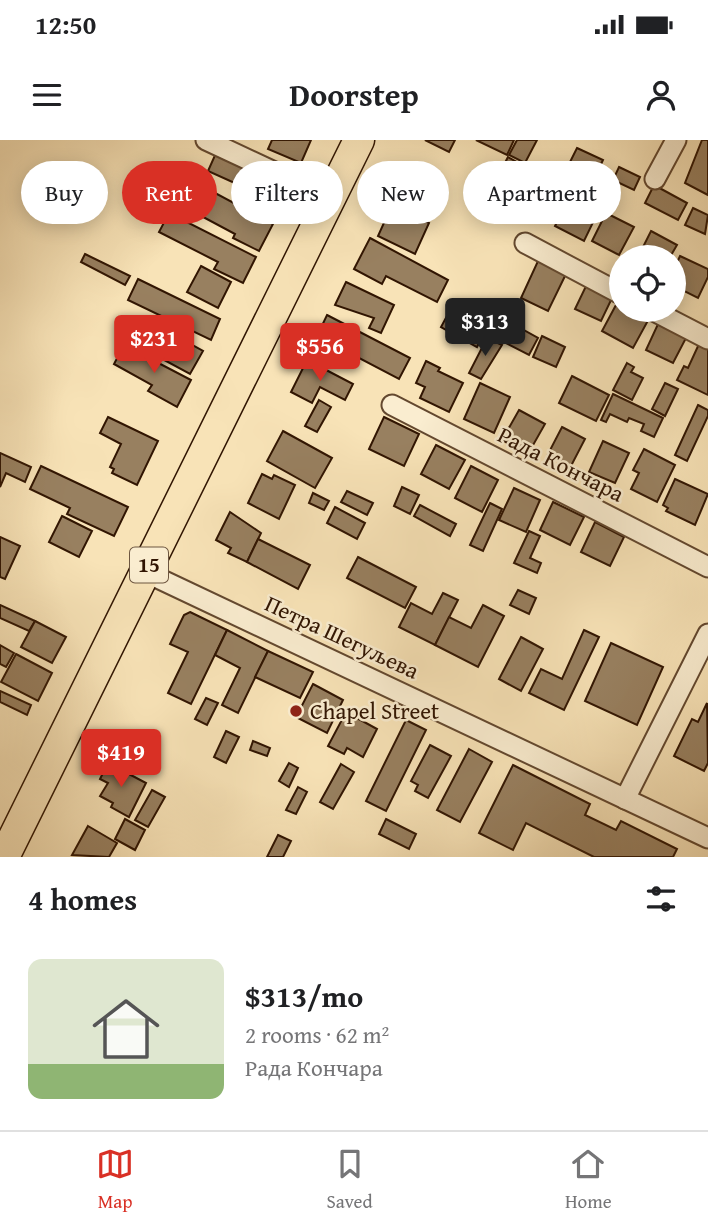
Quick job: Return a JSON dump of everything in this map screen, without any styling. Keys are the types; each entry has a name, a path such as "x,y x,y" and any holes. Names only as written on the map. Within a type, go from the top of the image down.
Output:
{"main road":[{"name":"15","path":"343,172 359,140"},
{"name":"15","path":"4,857 317,224"}],"street":[{"path":"206,140 251,161"},
{"path":"655,179 676,140"},
{"path":"525,243 609,287"},
{"path":"675,322 708,339"},
{"name":"Рада Кончара","path":"392,405 708,567"},
{"name":"Петра Шегуљева","path":"145,572 708,838"},
{"path":"625,799 708,634"}],"building":[{"path":"272,140 311,140 302,161 268,149"},
{"path":"425,140 455,140 449,152"},
{"path":"476,140 514,140 507,155"},
{"path":"517,140 537,140 526,161 509,155"},
{"path":"702,140 708,140 708,195 685,183"},
{"path":"577,148 603,160 603,161 570,161"},
{"path":"216,153 234,161 231,161 231,181 217,175 217,161 212,161"},
{"path":"621,168 640,177 634,190 621,184"},
{"path":"654,185 687,203 678,220 645,203"},
{"path":"217,194 231,202 231,224 273,224 259,251 233,238 235,234 216,224"},
{"path":"693,208 708,215 705,234 685,225"},
{"path":"621,220 634,227 624,245 609,245 609,250 592,241 600,224 621,224"},
{"path":"163,224 191,224 256,257 243,283 214,269 218,262 159,232"},
{"path":"383,224 429,224 415,254 378,236"},
{"path":"556,224 592,224 584,241 555,226"},
{"path":"651,231 677,245 644,245"},
{"path":"370,238 448,280 437,302 386,276 382,284 354,269"},
{"path":"85,254 130,276 125,285 81,262"},
{"path":"686,259 708,269 708,277 698,298 686,292"},
{"path":"538,261 566,274 548,311 521,298"},
{"path":"201,266 231,282 218,308 187,292"},
{"path":"138,279 220,319 211,340 128,300"},
{"path":"346,282 394,305 381,333 369,328 374,318 335,305"},
{"path":"587,284 609,294 609,304 601,321 575,309"},
{"path":"506,303 517,308 508,327 497,321"},
{"path":"448,314 484,333 477,347 441,327"},
{"path":"327,315 410,358 399,379 317,336"},
{"path":"609,318 609,322 647,322 633,348 602,331"},
{"path":"513,324 538,338 529,355 504,342"},
{"path":"658,324 686,338 673,363 646,350"},
{"path":"158,326 203,351 190,374 155,355 160,346 150,340"},
{"path":"542,336 565,347 556,367 533,357"},
{"path":"487,338 502,345 481,379 469,373"},
{"path":"699,344 708,349 708,395 677,380 684,366 688,368"},
{"path":"124,345 191,380 177,407 148,391 152,385 114,364"},
{"path":"307,360 353,384 345,400 320,387 312,403 291,392"},
{"path":"426,361 440,368 438,371 463,383 449,412 420,398 425,387 416,383"},
{"path":"627,363 634,367 631,372 643,378 632,400 613,390"},
{"path":"572,376 609,395 596,421 559,403"},
{"path":"480,383 510,397 494,433 464,419"},
{"path":"665,383 678,389 665,416 652,409"},
{"path":"613,394 663,418 654,437 641,431 644,424 629,418 627,422 610,414 606,422 601,420"},
{"path":"319,400 331,407 317,432 305,426"},
{"path":"698,405 708,410 708,416 687,461 675,455"},
{"path":"519,410 545,424 528,454 502,440"},
{"path":"108,417 158,441 137,485 112,473 114,469 110,467 121,444 100,433"},
{"path":"384,417 419,434 404,466 369,449"},
{"path":"562,427 585,439 571,466 548,454"},
{"path":"283,431 332,458 315,488 267,461"},
{"path":"603,441 629,453 615,483 589,472"},
{"path":"436,445 465,460 449,489 421,474"},
{"path":"644,449 675,465 657,502 631,489 639,473 633,470"},
{"path":"0,453 31,467 25,482 6,473 0,487"},
{"path":"41,466 128,507 114,536 67,514 70,508 30,489"},
{"path":"471,466 498,480 482,512 455,498"},
{"path":"262,474 272,479 274,475 295,485 279,519 248,503"},
{"path":"675,479 708,494 695,525 666,511 668,508 663,505"},
{"path":"402,487 419,495 410,514 394,506"},
{"path":"514,488 540,500 526,532 499,520"},
{"path":"347,491 373,503 367,515 341,502"},
{"path":"313,493 329,501 324,510 309,503"},
{"path":"553,502 584,517 570,545 540,530"},
{"path":"490,503 502,509 483,551 470,545"},
{"path":"420,505 456,524 450,536 414,516"},
{"path":"335,507 365,523 357,539 327,523"},
{"path":"230,512 261,533 247,562 228,553 231,548 216,540"},
{"path":"62,516 92,531 79,557 49,542"},
{"path":"595,522 624,537 610,566 581,552"},
{"path":"529,531 540,536 530,558 541,563 537,573 514,563"},
{"path":"0,537 20,546 5,579 0,577"},
{"path":"258,539 310,565 298,589 247,562"},
{"path":"358,557 416,587 405,608 347,578"},
{"path":"518,590 536,598 529,614 510,605"},
{"path":"443,593 458,600 435,645 399,627 411,603 432,614"},
{"path":"0,605 35,621 29,631 0,618"},
{"path":"483,605 504,616 478,667 435,645 449,617 471,628"},
{"path":"190,612 227,630 191,704 168,693 188,652 170,644 184,615"},
{"path":"35,621 66,637 52,663 21,647"},
{"path":"227,630 268,651 238,713 222,705 240,668 215,655"},
{"path":"584,630 599,637 564,710 529,693 541,669 562,679"},
{"path":"521,637 543,649 521,691 499,679"},
{"path":"611,643 663,667 637,725 585,701"},
{"path":"0,645 14,653 6,667 0,664"},
{"path":"268,651 313,672 300,698 255,677"},
{"path":"16,654 52,673 38,701 1,682"},
{"path":"313,684 343,700 327,733 296,717"},
{"path":"0,691 31,705 27,715 0,702"},
{"path":"206,698 218,703 207,725 195,719"},
{"path":"707,703 708,763 704,771 674,756 692,719 698,722"},
{"path":"346,712 377,729 363,757 347,748 344,754 328,746"},
{"path":"406,720 426,730 386,811 366,801"},
{"path":"226,731 239,737 226,763 214,757"},
{"path":"253,741 270,748 267,756 250,750"},
{"path":"430,745 451,756 428,798 415,791 418,785 411,781"},
{"path":"469,749 492,762 460,822 437,810"},
{"path":"108,763 146,783 129,817 111,807 113,803 100,796 108,783 100,779"},
{"path":"289,763 298,768 289,787 279,781"},
{"path":"341,764 354,772 333,809 320,802"},
{"path":"513,765 590,804 585,815 616,830 621,821 677,849 673,857 594,857 526,823 513,850 479,833"},
{"path":"298,787 307,792 296,814 286,810"},
{"path":"152,790 165,797 148,827 135,820"},
{"path":"125,819 145,830 135,850 115,839"},
{"path":"386,819 416,834 409,849 379,834"},
{"path":"88,826 117,843 109,857 72,855"},
{"path":"278,835 291,841 283,857 267,857"}],"place":[{"name":"Chapel Street","path":"296,711"}]}
